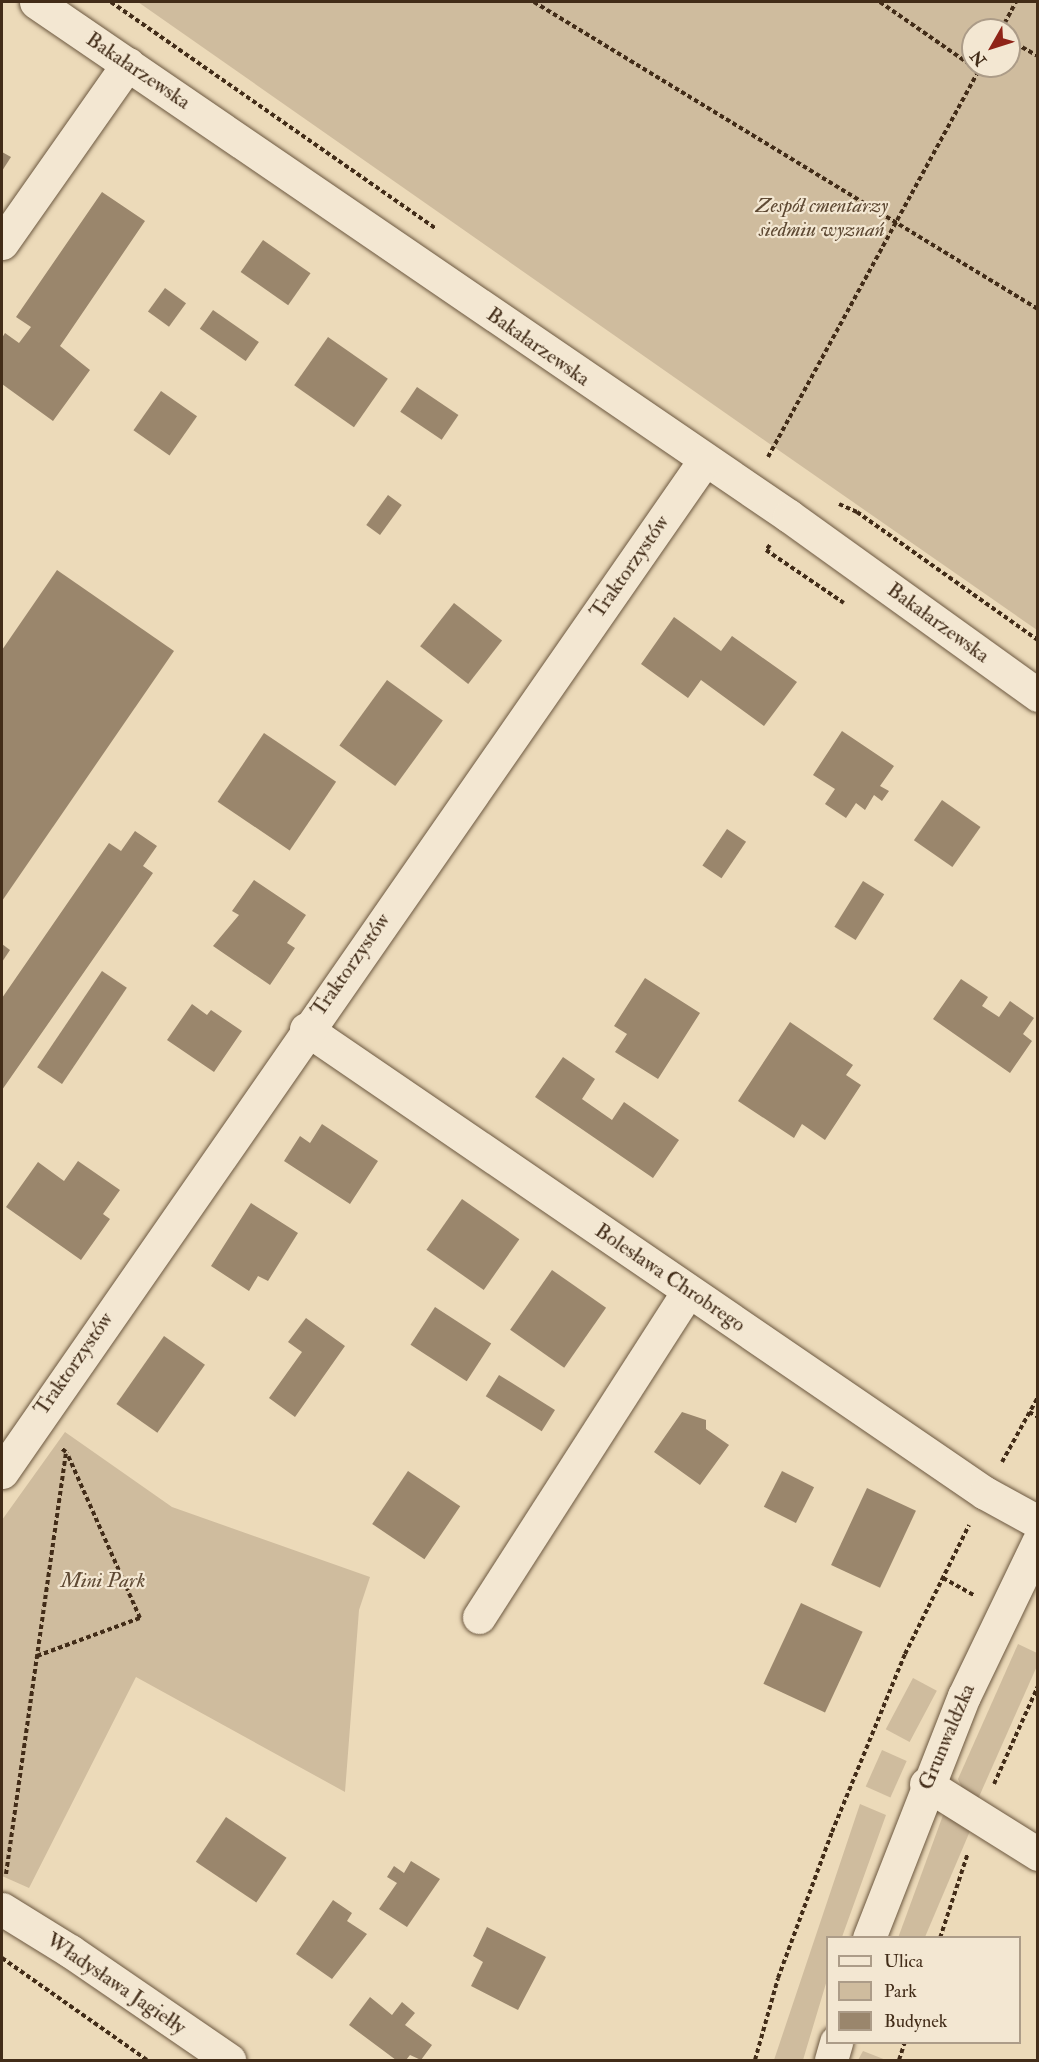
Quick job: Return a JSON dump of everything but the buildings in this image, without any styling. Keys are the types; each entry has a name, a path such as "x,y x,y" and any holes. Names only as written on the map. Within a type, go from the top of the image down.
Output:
{"street":[{"name":"Bakałarzewska","path":"36,2 704,461 789,516 1038,695"},
{"path":"2,243 128,64"},
{"name":"Traktorzystów","path":"2,1472 31,1425 704,461"},
{"name":"Bolesława Chrobrego","path":"306,1029 985,1493 1038,1522"},
{"path":"479,1617 688,1291"},
{"name":"Grunwaldzka","path":"870,1936 927,1784 1038,1542"},
{"path":"927,1784 1038,1854"},
{"name":"Władysława Jagiełły","path":"3,1895 70,1951 229,2061"},
{"path":"831,2061 836,2044"}],"path":[{"path":"534,2 1038,309"},
{"path":"880,2 961,56"},
{"path":"1007,18 1016,2"},
{"path":"1021,47 1038,56"},
{"path":"767,458 893,220 973,78"},
{"path":"836,503 857,512 1038,640"},
{"path":"755,2061 778,1978 832,1832 905,1654 985,1493 1038,1397"},
{"path":"1029,1412 1038,1417"},
{"path":"31,1425 66,1452 140,1618 37,1656"},
{"path":"3,1895 66,1452"},
{"path":"2,1958 147,2061"},
{"path":"899,2061 905,2044"}],"green space":[{"name":"Zespół cmentarzy siedmiu wyznań","path":"138,2 1037,2 1037,630 774,447"},
{"name":"Mini Park","path":"65,1432 172,1507 370,1577 359,1610 345,1792 136,1677 29,1888 2,1876 2,1520"},
{"path":"1018,1644 1037,1653 1037,1666 978,1799 962,1788 958,1779"},
{"path":"913,1678 937,1691 910,1742 886,1729"},
{"path":"882,1750 907,1761 890,1798 866,1787"},
{"path":"860,1804 886,1815 842,1936 826,1936 826,1983 803,2060 774,2060"},
{"path":"946,1807 973,1824 925,1936 899,1936"},
{"path":"863,2051 886,2060 858,2060"}]}
